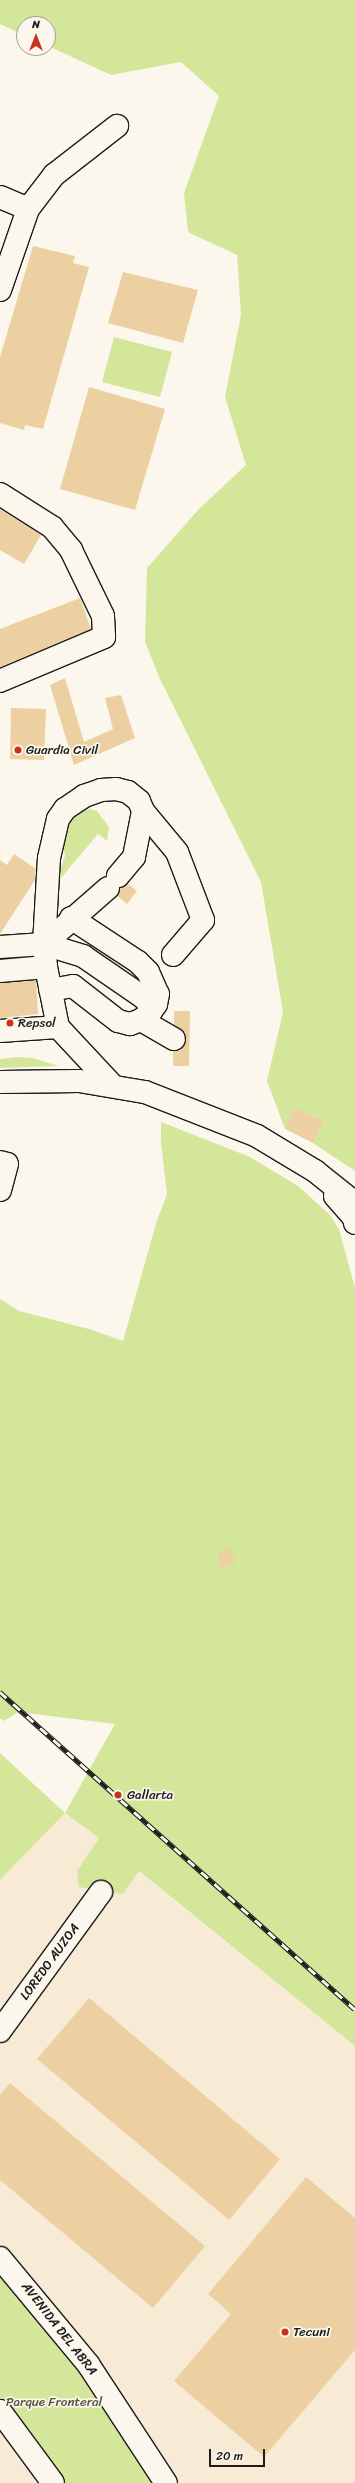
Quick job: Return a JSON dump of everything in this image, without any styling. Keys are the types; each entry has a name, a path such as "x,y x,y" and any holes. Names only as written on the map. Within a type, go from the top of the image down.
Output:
{"street":[{"path":"0,290 28,209 54,175 117,126"},
{"path":"0,197 28,209"},
{"path":"0,494 52,527 71,550 103,616 104,637 0,681"},
{"path":"112,1085 58,1027 46,967 44,944 49,858 54,831 66,809 84,796 116,789 128,792 139,801 143,811 176,852 203,920 173,955"},
{"path":"44,944 70,918 113,882 134,857 143,811"},
{"path":"50,990 73,986 118,1021 130,1024 145,1016 156,1004 158,994 148,972 138,962 70,918"},
{"path":"0,947 44,944 83,956 144,998 149,1004 145,1016"},
{"path":"0,971 46,967"},
{"path":"145,1016 174,1039"},
{"path":"0,1031 58,1027"},
{"path":"0,1082 79,1081 112,1085 145,1092 250,1133 315,1172 355,1203"},
{"path":"0,1162 7,1164 0,1190"},
{"path":"315,1172 354,1218 355,1224"},
{"name":"LOREDO AUZOA","path":"0,2031 101,1892"},
{"name":"AVENIDA DEL ABRA","path":"0,2258 88,2364 166,2483"},
{"path":"0,2411 53,2483"}],"shaded area":[{"path":"65,1813 99,1838 77,1871 138,1871 355,2046 355,2483 0,2483 0,1880"}],"green space":[{"path":"0,0 355,0 355,1171 313,1143 324,1121 295,1107 285,1129 267,1081 283,1012 261,882 160,679 145,642 147,568 199,509 246,465 225,397 241,315 237,255 188,232 184,193 219,96 181,62 111,75 56,50 56,16 16,16 16,31 0,24"},
{"path":"114,337 172,352 160,397 102,382"},
{"path":"90,809 97,811 109,827 107,841 98,834 55,885 65,856 60,831 78,811"},
{"path":"18,1057 32,1058 59,1066 0,1068 0,1059"},
{"path":"161,1122 250,1157 298,1186 330,1215 339,1229 355,1288 355,2046 139,1871 123,1894 79,1887 77,1871 99,1838 65,1813 115,1724 18,1712 4,1721 0,1718 0,1299 19,1311 89,1329 123,1341 157,1220 167,1195 161,1141"},
{"path":"0,1753 65,1813 0,1880"},
{"name":"Parque Fronteral","path":"0,2268 54,2332 159,2483 61,2483 0,2401"}],"building":[{"path":"33,246 75,256 73,263 89,267 43,429 25,425 24,430 0,423 0,357"},
{"path":"123,272 198,290 183,343 108,323"},
{"path":"89,387 165,409 135,510 60,489"},
{"path":"0,509 41,535 24,564 0,550"},
{"path":"80,598 91,629 0,667 0,629"},
{"path":"65,678 84,742 113,729 105,698 121,695 135,738 74,765 50,685"},
{"path":"11,708 46,709 44,760 10,759"},
{"path":"14,854 36,869 35,880 0,934 0,860 7,865"},
{"path":"128,884 137,891 127,904 117,896 120,888"},
{"path":"36,980 38,1014 0,1018 0,983"},
{"path":"174,1011 190,1011 189,1066 173,1066 173,1051 181,1050 186,1039 185,1032 174,1025"},
{"path":"295,1107 324,1121 313,1143 285,1129"},
{"path":"231,1548 235,1564 221,1568 217,1554"},
{"path":"89,1998 280,2159 229,2220 37,2059"},
{"path":"10,2083 205,2246 153,2308 0,2180 0,2095"},
{"name":"Tecuni","path":"306,2177 355,2218 355,2350 264,2457 174,2381 231,2314 208,2294"}],"railway":[{"path":"0,1692 355,2009"}],"place":[{"name":"Guardia Civil","path":"18,750"},
{"name":"Repsol","path":"10,1023"},
{"name":"Gallarta","path":"118,1795"},
{"name":"Tecuni","path":"285,2332"}]}
